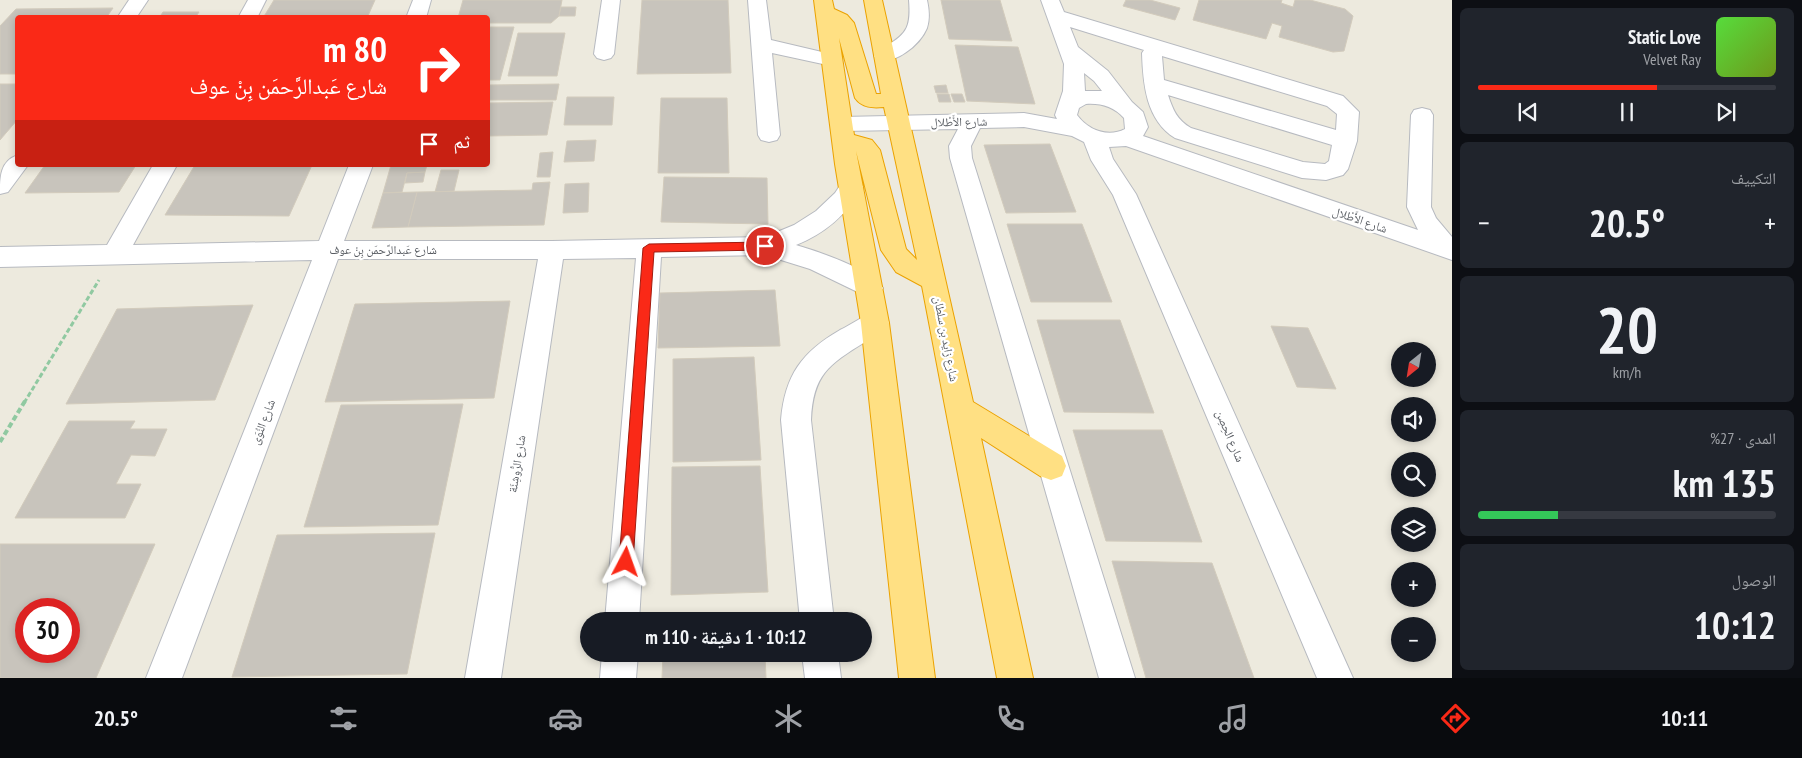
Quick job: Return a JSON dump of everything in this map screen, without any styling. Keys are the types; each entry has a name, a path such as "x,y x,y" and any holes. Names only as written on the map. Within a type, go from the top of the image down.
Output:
{"highway":[{"name":"شارع زايد بن سلطان","path":"873,0 934,280 1015,678"},
{"path":"824,6 851,186 875,323 917,678"},
{"path":"824,6 844,23 866,98 896,111"},
{"path":"842,125 860,143 867,146 869,150 894,250 899,260 916,273 934,280"},
{"path":"959,408 1051,466"}],"street":[{"path":"128,15 139,0"},
{"path":"249,15 257,0"},
{"path":"417,15 422,0"},
{"path":"604,54 611,0"},
{"path":"756,0 769,135"},
{"path":"884,56 901,47 917,31 920,22 918,0"},
{"path":"1053,8 1160,49 1335,101 1348,112 1346,141 1340,163 1335,169 1326,172 1302,170 1183,133 1167,120 1154,84 1152,53 1160,49"},
{"path":"1053,8 1070,51 1075,77 1074,91 1069,106"},
{"path":"760,44 832,60"},
{"path":"1070,51 1101,76 1129,111 1137,128 1125,138"},
{"path":"1154,84 1346,141"},
{"name":"شارع الأَطْلال","path":"842,125 896,111 1069,106 1076,100 1094,97 1115,101 1174,141 1240,177"},
{"name":"شارع الحِصِن","path":"1069,106 1066,115 1085,133 1124,194 1335,678"},
{"name":"شارع الأَطْلال","path":"896,111 972,122 1024,120 1109,140 1125,138 1452,251"},
{"path":"1378,226 1394,219 1400,212 1416,113 1419,207 1422,219 1434,234 1452,251"},
{"path":"972,122 960,146 961,158 1051,466 1117,678"},
{"name":"شارع الحِصِن","path":"1124,194 1125,138"},
{"path":"0,186 15,167"},
{"path":"115,254 164,167"},
{"name":"شارع النُوَى","path":"164,678 360,167"},
{"name":"شارع عَبدالرَّحمَن بِنْ عوف","path":"765,246 789,239 810,229 828,216 842,202 851,186"},
{"name":"شارع عَبدالرَّحمَن بِنْ عوف","path":"0,257 329,250 552,250 765,246 793,252 819,261 870,288"},
{"path":"623,612 649,248"},
{"name":"شارع الرُّوشِنَة","path":"483,678 552,250"},
{"path":"816,612 796,420 798,396 805,377 816,362 875,323"},
{"path":"618,678 619,662"},
{"path":"821,662 823,678"}],"path":[{"path":"0,442 115,254"}],"building":[{"path":"274,0 375,0 368,15 265,15"},
{"path":"463,0 562,0 559,16 551,23 490,23 490,15 459,15"},
{"path":"642,0 728,0 731,73 637,74"},
{"path":"941,0 1000,0 1012,41 949,39"},
{"path":"1126,0 1150,0 1180,8 1175,20 1123,6"},
{"path":"1199,0 1282,0 1281,3 1293,7 1295,0 1310,0 1345,9 1353,16 1344,51 1333,52 1279,37 1282,26 1272,23 1266,39 1193,20"},
{"path":"561,7 576,7 575,16 559,16"},
{"path":"113,8 108,15 15,15 15,74 0,74 0,26 16,9"},
{"path":"163,12 199,12 197,15 161,15"},
{"path":"490,27 514,27 500,80 490,80"},
{"path":"518,33 565,33 557,76 508,76"},
{"path":"955,45 1018,47 1035,104 967,101"},
{"path":"0,84 15,84 15,122 0,140"},
{"path":"559,84 556,100 490,100 490,85"},
{"path":"946,85 948,93 936,93 934,86"},
{"path":"937,94 949,94 951,102 939,102"},
{"path":"951,94 962,94 965,102 954,102"},
{"path":"567,97 614,97 612,125 564,125"},
{"path":"661,98 727,98 729,173 658,173"},
{"path":"553,102 547,135 490,136 490,103"},
{"path":"596,140 594,161 564,162 567,141"},
{"path":"1050,144 1076,212 1006,213 984,145"},
{"path":"553,152 550,177 537,177 540,153"},
{"path":"44,167 135,167 119,192 25,193"},
{"path":"194,167 311,167 289,216 165,215"},
{"path":"390,167 426,167 425,172 407,173 402,192 383,193"},
{"path":"441,170 459,170 454,191 435,192"},
{"path":"425,172 423,182 405,183 407,173"},
{"path":"664,177 767,178 768,224 661,222"},
{"path":"550,182 544,225 408,227 417,192 532,190 533,183"},
{"path":"589,183 588,212 563,213 565,184"},
{"path":"417,192 408,227 372,228 383,193"},
{"path":"1007,224 1082,224 1112,302 1031,302"},
{"path":"775,290 780,346 658,348 660,293"},
{"path":"510,301 494,398 325,402 355,304"},
{"path":"253,305 215,400 66,404 117,309"},
{"path":"1037,320 1120,320 1154,413 1064,412"},
{"path":"1271,326 1308,328 1336,389 1297,387"},
{"path":"754,357 761,460 673,462 673,359"},
{"path":"463,404 438,525 304,527 341,405"},
{"path":"69,421 135,421 130,429 167,429 155,456 131,455 116,484 141,484 125,518 15,518"},
{"path":"1073,430 1162,430 1202,542 1106,541"},
{"path":"760,466 768,592 671,595 672,467"},
{"path":"435,533 407,674 232,677 277,535"},
{"path":"0,544 155,544 96,678 0,678"},
{"path":"1112,561 1212,563 1254,678 1146,678"},
{"path":"663,662 765,662 766,678 662,678"}],"route":[{"path":"626,562 649,248 765,246"}]}
